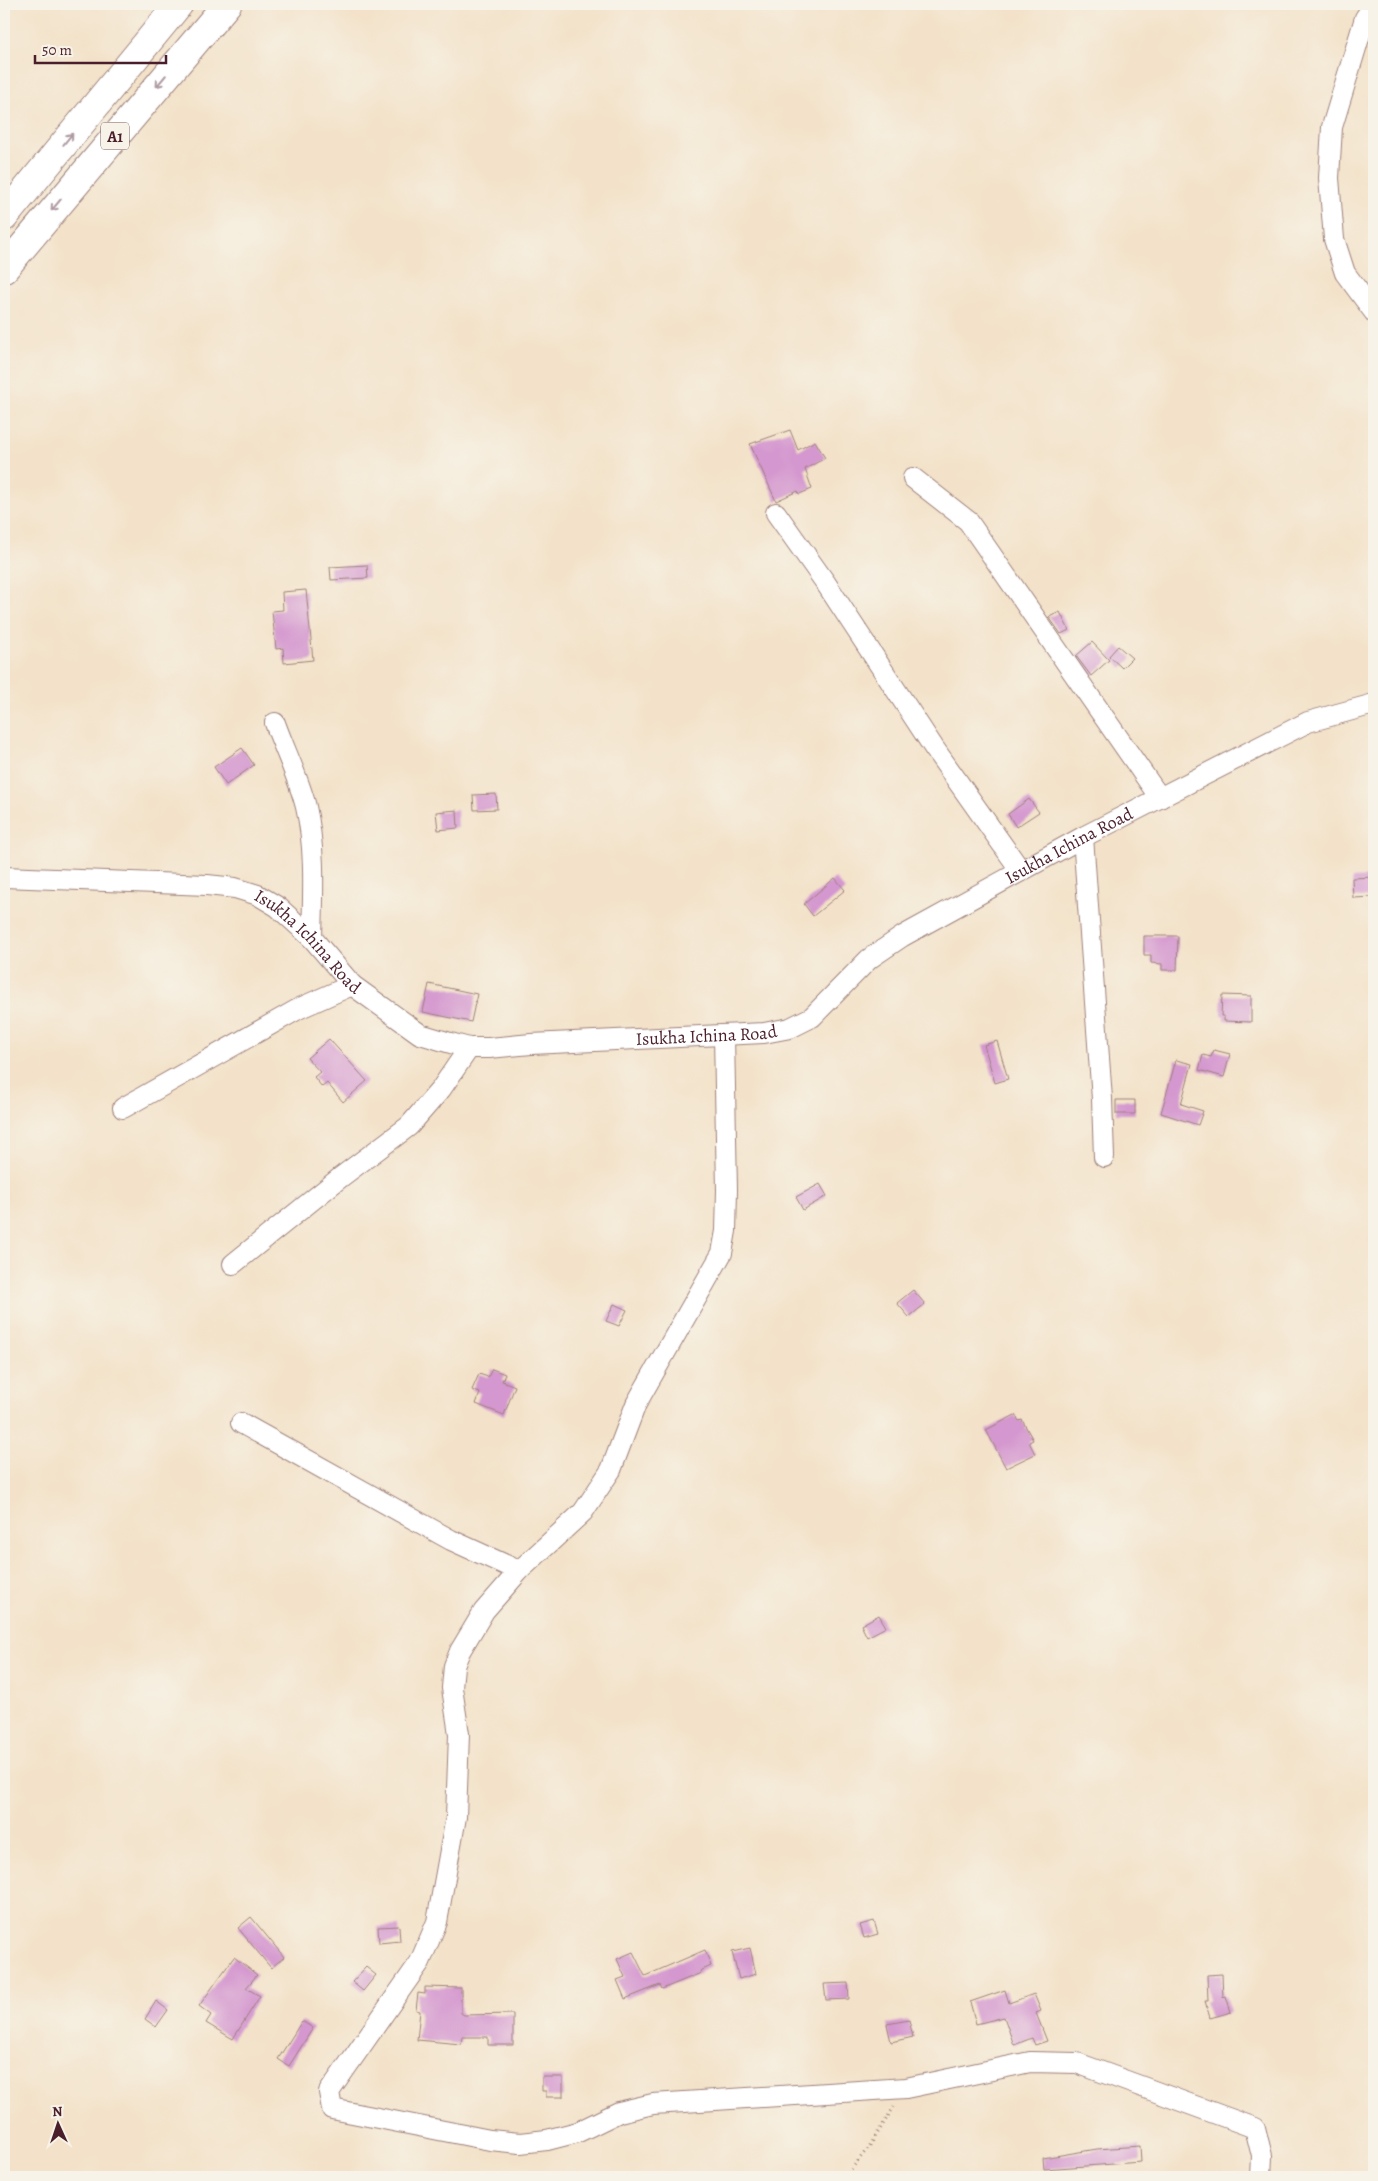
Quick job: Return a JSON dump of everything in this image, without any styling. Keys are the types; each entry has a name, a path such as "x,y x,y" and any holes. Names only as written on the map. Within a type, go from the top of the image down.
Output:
{"highway":[{"name":"A1","path":"4,217 179,4"},
{"name":"A1","path":"4,269 227,4"}],"street":[{"path":"1374,5 1365,18 1332,127 1329,178 1334,239 1345,273 1374,312"},
{"path":"913,478 968,521 1160,798"},
{"path":"776,513 825,582 934,748 1021,872"},
{"name":"Isukha Ichina Road","path":"4,876 235,888 258,894 278,907 312,938 352,985 420,1034 469,1048 724,1036 790,1028 812,1017 869,959 903,936 1083,837 1308,722 1374,704"},
{"path":"275,724 305,805 308,821 314,881 312,938"},
{"path":"1083,837 1102,1099 1104,1158"},
{"path":"123,1108 300,1008 352,985"},
{"path":"724,1036 727,1190 726,1231 722,1253 636,1404 610,1470 583,1512 519,1572 484,1611 460,1651 454,1666 452,1688 460,1734 456,1817 437,1922 420,1962 330,2092 332,2108 490,2140 520,2143 547,2140 578,2132 619,2112 653,2104 906,2088 1030,2062 1077,2063 1255,2128 1262,2156 1261,2177"},
{"path":"233,1264 341,1177 409,1126 441,1089 469,1048"},
{"path":"241,1423 451,1540 519,1572"}],"path":[{"path":"845,2177 869,2147 906,2088"}],"building":[{"path":"790,430 798,450 815,441 825,458 805,469 812,489 799,494 798,491 776,501 750,444"},
{"path":"367,565 368,578 331,580 330,567"},
{"path":"306,590 313,660 284,663 283,648 276,649 272,611 283,610 282,592"},
{"path":"1060,612 1069,630 1061,634 1049,617"},
{"path":"1092,642 1109,660 1091,676 1076,656"},
{"path":"1118,646 1132,658 1122,668 1109,656"},
{"path":"242,748 254,765 226,785 214,767"},
{"path":"496,794 497,809 474,810 473,795"},
{"path":"1029,799 1039,812 1016,827 1008,814"},
{"path":"457,810 458,828 438,830 436,812"},
{"path":"1374,877 1374,897 1353,898 1352,878"},
{"path":"835,878 845,890 813,916 804,904"},
{"path":"1144,936 1178,936 1177,970 1162,970 1162,964 1151,963 1151,955 1144,955"},
{"path":"429,984 477,994 471,1022 423,1012"},
{"path":"1222,995 1251,996 1251,1022 1224,1021 1224,1016 1221,1016"},
{"path":"329,1039 367,1081 343,1102 327,1083 322,1087 314,1077 320,1072 307,1058"},
{"path":"997,1041 1008,1079 995,1083 984,1045"},
{"path":"1214,1050 1230,1054 1224,1077 1199,1070 1203,1055 1211,1057"},
{"path":"1176,1060 1192,1064 1181,1104 1203,1111 1198,1125 1161,1113"},
{"path":"1116,1100 1135,1100 1135,1114 1116,1114"},
{"path":"820,1184 827,1196 803,1210 796,1197"},
{"path":"913,1290 925,1304 909,1317 897,1303"},
{"path":"614,1304 627,1310 619,1326 606,1321"},
{"path":"492,1369 505,1374 502,1381 515,1386 504,1415 476,1404 480,1393 472,1390 479,1374 488,1377"},
{"path":"1015,1415 1019,1421 1022,1420 1033,1440 1029,1442 1035,1454 1006,1468 986,1430"},
{"path":"879,1615 886,1627 867,1637 861,1625"},
{"path":"251,1917 284,1957 271,1968 238,1928"},
{"path":"874,1921 878,1934 864,1938 860,1925"},
{"path":"399,1926 400,1941 379,1943 378,1927"},
{"path":"750,1948 756,1974 739,1979 732,1952"},
{"path":"705,1950 711,1966 700,1971 701,1973 662,1989 660,1985 625,1999 617,1980 625,1977 617,1959 633,1952 645,1976"},
{"path":"234,1957 257,1975 246,1988 260,1996 233,2039 206,2023 211,2015 199,2006"},
{"path":"366,1967 376,1975 363,1991 352,1982"},
{"path":"1222,1974 1223,1997 1226,1996 1231,2012 1210,2018 1205,2001 1208,2001 1207,1975"},
{"path":"848,1983 849,1999 826,2000 824,1984"},
{"path":"425,1987 461,1988 461,2013 464,2015 513,2014 513,2045 488,2045 488,2037 462,2037 461,2044 417,2040 420,2011 416,2010 418,1993 425,1994"},
{"path":"1005,1990 1009,2003 1034,1994 1041,2011 1036,2013 1047,2041 1035,2045 1032,2038 1014,2045 1004,2017 976,2024 970,2002"},
{"path":"156,2001 168,2010 156,2027 145,2019"},
{"path":"909,2020 913,2037 891,2042 887,2024"},
{"path":"302,2021 313,2028 289,2066 278,2059"},
{"path":"542,2077 563,2077 563,2097 546,2097 546,2091 542,2091"},
{"path":"1140,2146 1141,2162 1044,2169 1043,2158 1097,2149"}]}
